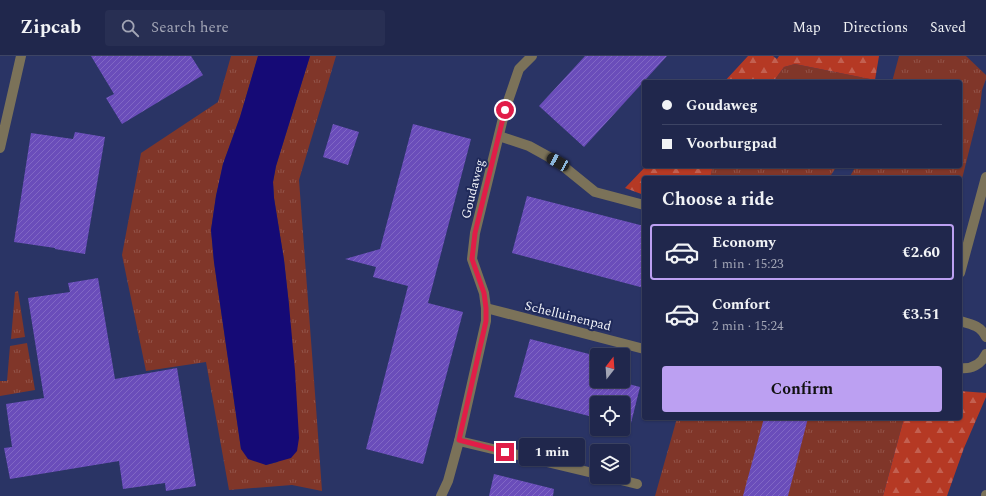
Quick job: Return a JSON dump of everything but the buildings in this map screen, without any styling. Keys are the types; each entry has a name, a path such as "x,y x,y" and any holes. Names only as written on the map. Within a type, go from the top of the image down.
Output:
{"street":[{"path":"0,148 21,56"},
{"name":"Goudaweg","path":"441,496 448,481 459,440 486,321 484,293 472,259 475,233 505,110 520,68 532,56"},
{"path":"499,136 529,146 558,162 595,192 642,204"},
{"path":"962,266 986,176"},
{"name":"Schelluinenpad","path":"486,308 642,348"},
{"path":"962,321 974,324 986,337"},
{"path":"962,368 973,367 980,363 986,354"},
{"path":"459,440 590,472"},
{"path":"630,482 637,484"}],"green space":[{"path":"231,56 258,56 240,117 223,164 211,230 214,262 241,449 266,465 278,462 289,305 273,182 276,166 310,56 336,56 299,180 322,491 292,485 229,490 206,362 146,371 122,255 141,153 218,102"},
{"path":"748,56 773,56 777,59 779,56 879,56 875,80 795,64 784,67 774,80 726,80"},
{"path":"899,56 966,56 986,75 980,107 962,179 962,176 850,176 855,168 962,168 962,80 893,80"},
{"path":"795,64 875,80 774,80 784,67"},
{"path":"644,168 712,168 710,176 642,176 642,194 625,188"},
{"path":"712,168 836,168 830,176 710,176"},
{"path":"18,291 25,337 11,339 15,292"},
{"path":"27,343 35,390 0,396 0,381 7,381 10,346"},
{"path":"962,391 986,393 986,397 964,448 947,496 883,496 903,420 962,420"},
{"path":"676,420 903,420 883,496 655,496"}],"shaded area":[{"path":"258,56 310,56 276,166 273,182 289,305 299,438 297,451 291,458 266,465 248,459 241,449 214,262 211,230 223,164 240,117"}],"route":[{"path":"505,110 475,233 472,259 484,293 486,321 459,440 505,452"}]}
